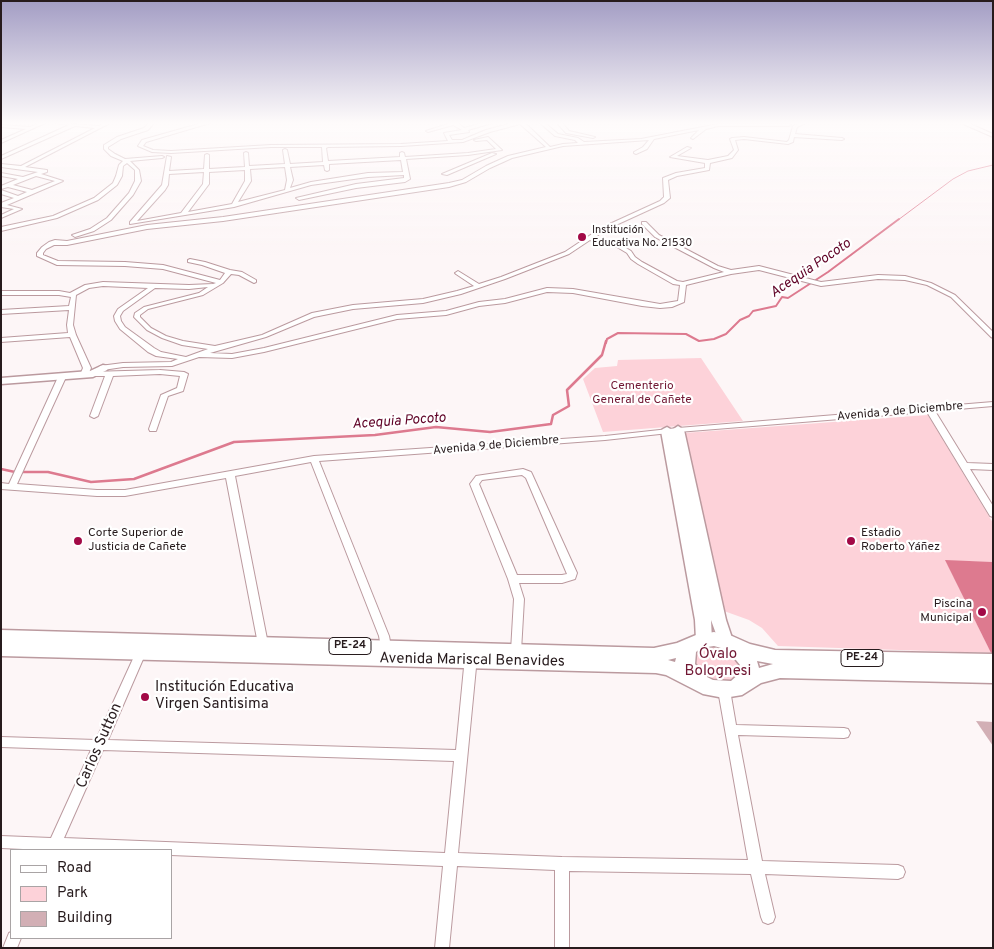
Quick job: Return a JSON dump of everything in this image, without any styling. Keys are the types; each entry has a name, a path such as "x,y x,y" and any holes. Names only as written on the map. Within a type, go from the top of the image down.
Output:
{"highway":[{"name":"Avenida Mariscal Benavides","path":"1,637 144,647 471,655 516,651 654,655 681,650 700,641"},
{"path":"700,641 730,643 744,654 750,665 749,675 743,684 735,689 710,688 698,682 690,674 685,665 685,656 688,648 700,641"},
{"name":"PE-24","path":"730,643 747,651 775,657 993,662"},
{"name":"Avenida Mariscal Benavides","path":"1,649 263,644 386,647 471,655 656,666 670,668 698,682"},
{"name":"PE-24","path":"743,684 760,675 780,670 993,676"}],"street":[{"path":"1,172 13,167"},
{"path":"1,188 45,171 16,167"},
{"path":"1,229 55,217 96,199 115,184 121,167"},
{"path":"135,167 138,170 138,181 131,194 114,213 101,225 92,230 51,244 40,252 40,256 56,263 125,264 163,267 219,283"},
{"path":"128,230 162,190 167,167"},
{"path":"166,173 258,167"},
{"path":"287,191 290,180 288,167"},
{"path":"367,167 368,175"},
{"path":"298,198 356,186 402,181 407,179 405,167"},
{"path":"445,174 464,167"},
{"path":"51,244 67,243 128,230 366,198 464,181 489,167"},
{"path":"1,380 62,377 123,365 172,364 217,348 264,336 312,314 353,307 423,301 478,286 532,268 566,253 591,239 603,229 667,198 665,179 708,169 708,167"},
{"path":"234,205 248,181 248,168"},
{"path":"184,213 206,184 207,170"},
{"path":"1,172 51,185"},
{"path":"132,223 234,205 298,187 368,175 406,173"},
{"path":"2,205 59,180 36,174"},
{"path":"8,185 32,192"},
{"path":"356,186 366,198"},
{"path":"1,192 19,198"},
{"path":"2,205 19,209 2,217"},
{"path":"2,217 23,223"},
{"path":"1,224 10,220"},
{"path":"644,224 657,236 716,267 731,272"},
{"path":"591,239 619,246 629,252 640,263 669,281 683,284 749,268 759,268 823,284 878,277 915,280 954,296 993,336"},
{"path":"190,261 240,273 254,281"},
{"path":"217,348 182,343 164,337 149,329 136,317 137,314 146,308 201,294 219,283 230,272"},
{"path":"458,273 478,286"},
{"path":"1,293 72,295 87,286 103,284 189,287 219,283"},
{"path":"196,355 232,356 398,317 446,313 479,304 506,301 547,290 573,292 642,304 672,305 681,302 683,284"},
{"path":"152,288 120,310 117,316 118,321 122,328 151,350 159,354 182,359"},
{"path":"72,295 74,296 70,325 72,335 95,371 94,416"},
{"path":"1,312 72,308"},
{"path":"1,340 72,335"},
{"path":"1,374 95,371 184,374 180,389 165,395 153,429"},
{"path":"12,486 62,377"},
{"name":"Avenida 9 de Diciembre","path":"1,486 118,493 314,459 427,452 993,404"},
{"path":"930,410 993,514"},
{"path":"672,430 702,620 700,641"},
{"path":"672,430 718,620 730,643"},
{"path":"314,459 384,636 386,647"},
{"path":"513,579 562,580 571,576 572,573 526,472 520,464"},
{"path":"964,466 993,467"},
{"path":"516,651 519,600 513,579 474,484 479,478 526,472"},
{"path":"230,474 263,644"},
{"name":"Carlos Sutton","path":"54,847 144,647"},
{"path":"442,948 471,655"},
{"path":"724,690 756,867 768,917"},
{"path":"731,730 844,734"},
{"path":"1,742 461,756"},
{"path":"1,842 54,847 115,849"},
{"path":"172,851 562,864 756,867 898,872"},
{"path":"562,864 562,948"}],"green space":[{"name":"Cementerio General de Cañete","path":"701,358 743,421 603,432 583,379 595,368 617,366 618,360"},
{"name":"Estadio Roberto Yáñez","path":"928,415 993,523 993,562 946,561 991,653 778,646 762,628 749,620 724,611 684,433"},
{"name":"Óvalo Bolognesi","path":"705,645 721,645 735,653 743,670 736,680 721,684 704,678 694,667 694,654"}],"shaded area":[{"name":"Piscina Municipal","path":"945,560 993,562 993,653 991,653"}],"building":[{"path":"976,721 993,722 993,746"}],"waterway":[{"name":"Acequia Pocoto","path":"898,220 953,179 968,171 983,167"},
{"name":"Acequia Pocoto","path":"606,343 607,339 618,333 686,334 699,341 714,339 726,334 740,320 749,316 753,311 776,306 782,297 788,298 828,272 899,219"},
{"name":"Acequia Pocoto","path":"1,469 15,472 48,472 91,482 134,479 234,442 375,435 436,427 490,432 551,424 553,415 569,406 567,390 602,355 606,341"}],"place":[{"name":"Institución Educativa No. 21530","path":"582,237"},
{"name":"Corte Superior de Justicia de Cañete","path":"78,541"},
{"name":"Estadio Roberto Yáñez","path":"851,541"},
{"name":"Piscina Municipal","path":"982,612"},
{"name":"Institución Educativa Virgen Santisima","path":"145,697"}]}
